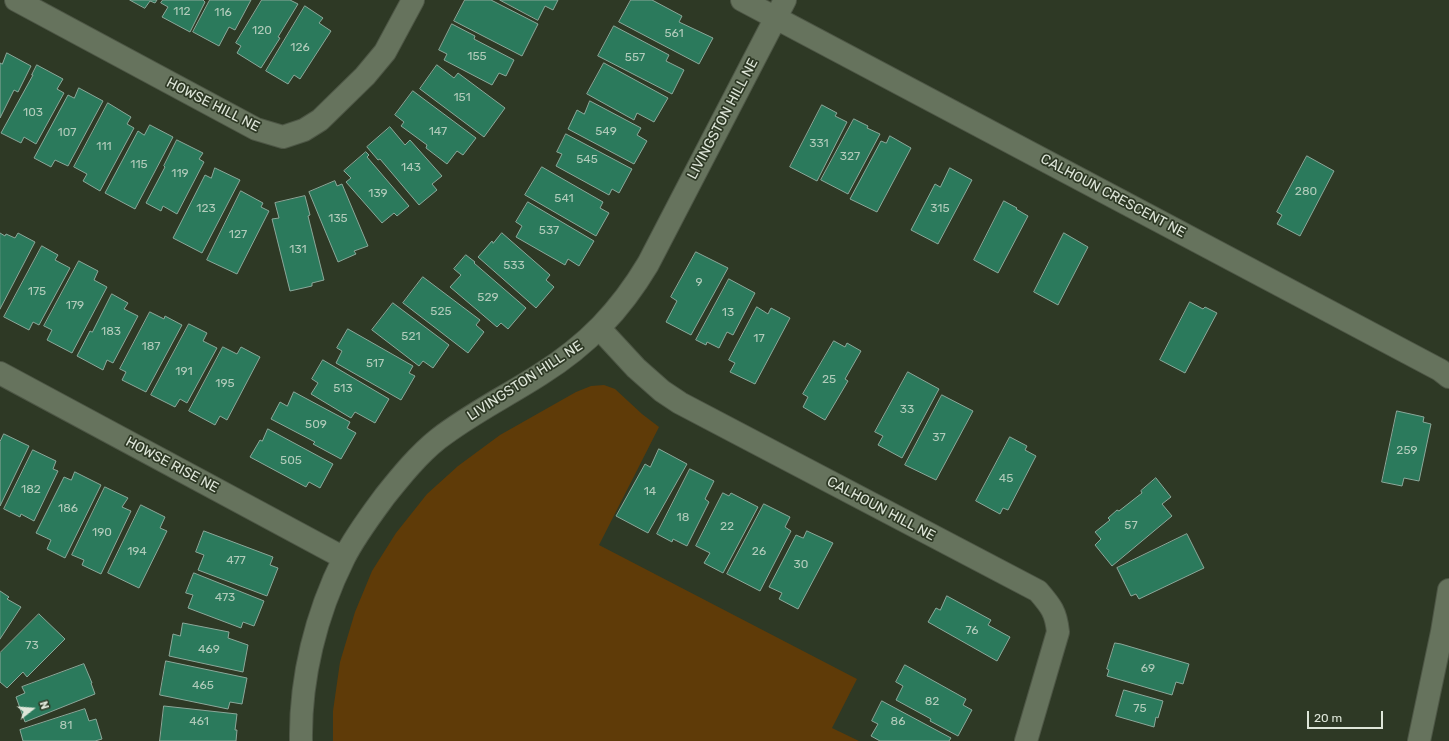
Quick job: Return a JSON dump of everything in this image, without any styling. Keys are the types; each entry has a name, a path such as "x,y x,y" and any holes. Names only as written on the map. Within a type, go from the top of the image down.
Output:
{"street":[{"name":"HOWSE HILL NE","path":"16,0 256,130 283,137 304,130 320,120 365,76 385,52 413,0"},
{"name":"CALHOUN CRESCENT NE","path":"742,0 781,9 1440,370 1449,377"},
{"name":"LIVINGSTON HILL NE","path":"300,741 302,707 307,671 315,632 328,595 344,558 361,531 393,486 411,465 438,439 486,406 541,374 587,341 622,302 648,264 781,9"},
{"name":"CALHOUN HILL NE","path":"599,328 636,368 662,391 680,403 1038,591 1050,604 1056,619 1058,632 1026,741"},
{"name":"HOWSE RISE NE","path":"0,373 344,558"},
{"path":"1419,741 1442,632 1449,590"}],"shaded area":[{"path":"604,385 615,389 642,414 659,427 599,545 857,679 832,728 859,741 333,741 333,711 340,662 355,612 372,571 396,533 427,494 458,466 500,435 576,392 591,386"}],"building":[{"path":"130,0 157,0 155,3 150,1 145,8"},
{"path":"163,0 203,0 205,2 190,32 162,17 168,7 161,3"},
{"path":"210,0 251,0 235,30 229,27 219,46 193,32"},
{"path":"262,0 290,0 298,4 278,37 280,38 261,68 237,53 241,46 236,43"},
{"path":"465,0 491,0 538,24 522,56 454,21"},
{"path":"500,0 558,0 553,10 545,6 538,20"},
{"path":"631,0 652,0 682,16 679,22 713,38 699,64 619,22"},
{"path":"305,6 323,18 319,23 331,31 300,79 294,75 288,84 266,71"},
{"path":"452,24 475,36 474,39 514,60 506,76 499,73 492,85 444,60 447,54 439,50"},
{"path":"614,26 669,55 666,61 684,70 672,94 598,56"},
{"path":"7,53 31,66 18,92 14,90 0,118 0,63 2,64"},
{"path":"604,63 668,98 654,122 637,113 634,120 587,94"},
{"path":"37,65 63,79 57,89 64,93 36,144 24,137 21,143 1,133"},
{"path":"437,65 454,78 458,73 505,108 484,137 420,89"},
{"path":"79,88 103,101 68,166 55,160 51,167 34,158 68,95 74,98"},
{"path":"413,91 476,138 463,155 457,151 447,164 426,148 427,145 401,126 404,122 395,115"},
{"path":"590,101 641,128 637,135 647,141 634,164 568,129 577,110 584,114"},
{"path":"108,103 131,117 127,124 134,128 100,191 83,181 87,174 74,167"},
{"path":"822,105 837,113 835,116 847,122 817,181 790,167"},
{"path":"854,119 868,126 867,128 880,134 848,194 821,180"},
{"path":"150,125 173,137 135,209 105,193 138,131 144,135"},
{"path":"390,127 405,145 410,140 442,176 432,184 437,190 419,205 380,159 378,160 367,147"},
{"path":"566,134 632,169 619,193 612,189 609,195 556,166 562,154 557,152"},
{"path":"890,136 911,148 877,212 850,199 881,141 886,143"},
{"path":"177,140 203,153 199,159 204,162 177,214 163,206 161,211 146,203"},
{"path":"366,152 369,155 367,157 409,206 397,216 394,213 382,223 346,182 351,178 344,171"},
{"path":"1307,156 1334,171 1300,236 1277,224 1282,215 1277,212"},
{"path":"542,167 603,202 600,208 609,213 596,236 525,195"},
{"path":"215,168 240,180 202,253 173,238 205,175 211,178"},
{"path":"950,168 972,180 938,244 911,230 935,184 940,187"},
{"path":"335,181 337,186 342,184 368,246 354,251 356,254 338,262 309,192"},
{"path":"241,191 263,203 261,207 269,211 237,274 207,260"},
{"path":"305,196 310,215 308,216 324,280 312,283 312,286 290,291 272,219 279,218 275,203"},
{"path":"1004,201 1028,216 998,273 974,260"},
{"path":"528,202 594,241 579,266 568,259 565,265 516,237 522,226 516,222"},
{"path":"0,233 5,236 6,234 15,238 18,233 35,242 0,309"},
{"path":"502,233 550,275 546,280 554,287 536,308 478,257 492,241 493,243"},
{"path":"1064,233 1088,247 1058,305 1034,292"},
{"path":"42,246 58,255 55,260 70,268 39,325 33,322 29,330 4,317"},
{"path":"696,252 728,268 691,335 666,322 677,301 671,297"},
{"path":"466,255 526,308 508,329 501,323 497,327 450,287 461,275 454,269"},
{"path":"79,261 98,271 94,280 107,287 72,353 47,340 52,330 44,326"},
{"path":"423,277 480,320 476,325 484,332 468,353 403,303"},
{"path":"729,279 755,293 733,335 727,332 719,348 707,342 706,345 696,340"},
{"path":"112,294 128,303 124,309 138,316 113,363 107,360 103,370 77,356 90,331 92,332"},
{"path":"1190,302 1203,309 1205,307 1217,313 1185,373 1160,360"},
{"path":"393,303 449,345 433,368 423,361 419,366 372,330"},
{"path":"757,307 768,314 771,308 790,318 755,384 730,372 735,363 729,360"},
{"path":"150,312 164,319 165,316 182,325 146,392 122,380 126,372 120,369"},
{"path":"189,324 207,333 203,341 217,348 187,403 180,399 175,407 151,395"},
{"path":"348,329 413,366 409,373 415,376 401,400 336,363 342,351 337,348"},
{"path":"834,341 845,347 847,343 861,351 845,379 848,381 825,420 803,407 808,397 803,394"},
{"path":"223,347 237,354 241,347 260,357 227,420 220,416 215,425 189,411"},
{"path":"323,360 389,399 375,423 355,412 351,418 311,394 318,383 312,379"},
{"path":"908,372 939,389 902,458 878,445 883,436 875,432"},
{"path":"294,392 350,422 347,428 356,433 341,459 313,444 315,442 271,419 280,402 287,406"},
{"path":"942,395 973,411 936,480 905,465"},
{"path":"1397,411 1424,417 1423,422 1431,424 1419,481 1404,478 1402,486 1382,482"},
{"path":"268,429 333,464 320,488 309,482 306,487 250,457 260,440 262,441"},
{"path":"4,434 29,446 0,506 0,442"},
{"path":"1010,437 1027,446 1025,450 1036,456 1008,510 1003,508 1000,514 976,501"},
{"path":"659,449 687,464 648,533 616,516 645,464 650,467"},
{"path":"33,450 56,461 53,469 58,471 34,521 21,514 20,517 4,509"},
{"path":"690,469 714,481 705,499 709,502 687,546 673,539 672,542 657,534"},
{"path":"75,472 101,485 65,558 47,549 51,540 36,533 64,477 71,480"},
{"path":"1156,478 1171,497 1162,504 1172,516 1112,566 1095,545 1101,539 1095,532 1110,520 1108,518 1117,510 1119,511 1142,493 1141,491"},
{"path":"105,487 128,498 122,507 131,511 101,574 82,565 84,560 72,555"},
{"path":"723,493 729,496 731,493 758,507 723,573 704,563 710,553 696,546"},
{"path":"764,504 790,517 785,527 791,531 760,591 727,574"},
{"path":"141,505 165,517 160,528 167,531 139,588 108,573"},
{"path":"204,531 273,557 270,565 278,568 267,596 198,570 204,555 196,552"},
{"path":"807,531 833,543 798,609 779,599 782,593 769,587 796,535 803,538"},
{"path":"1187,534 1204,568 1139,599 1136,594 1131,596 1117,568"},
{"path":"194,573 264,601 254,626 243,622 241,628 188,608 193,595 186,593"},
{"path":"0,591 9,597 7,599 21,607 0,639"},
{"path":"947,596 991,620 988,625 1010,637 997,661 928,622 936,608 940,610"},
{"path":"39,614 65,639 27,677 23,672 7,688 0,682 0,653"},
{"path":"183,623 229,632 228,638 248,645 243,672 169,656 173,634 180,636"},
{"path":"1115,643 1189,664 1183,684 1176,682 1172,695 1107,676 1109,670 1107,669"},
{"path":"166,661 247,678 242,704 230,702 228,709 160,695"},
{"path":"84,664 95,694 25,722 16,697 25,693 22,687"},
{"path":"905,665 966,699 963,705 972,710 958,736 896,700 903,686 896,682"},
{"path":"1124,690 1163,701 1158,718 1156,717 1154,727 1116,716"},
{"path":"882,701 951,738 949,741 880,741 871,736 878,724 872,721"},
{"path":"164,706 237,714 235,730 237,730 236,741 160,741"},
{"path":"85,709 89,721 96,719 102,739 95,741 23,741 20,730"}]}
